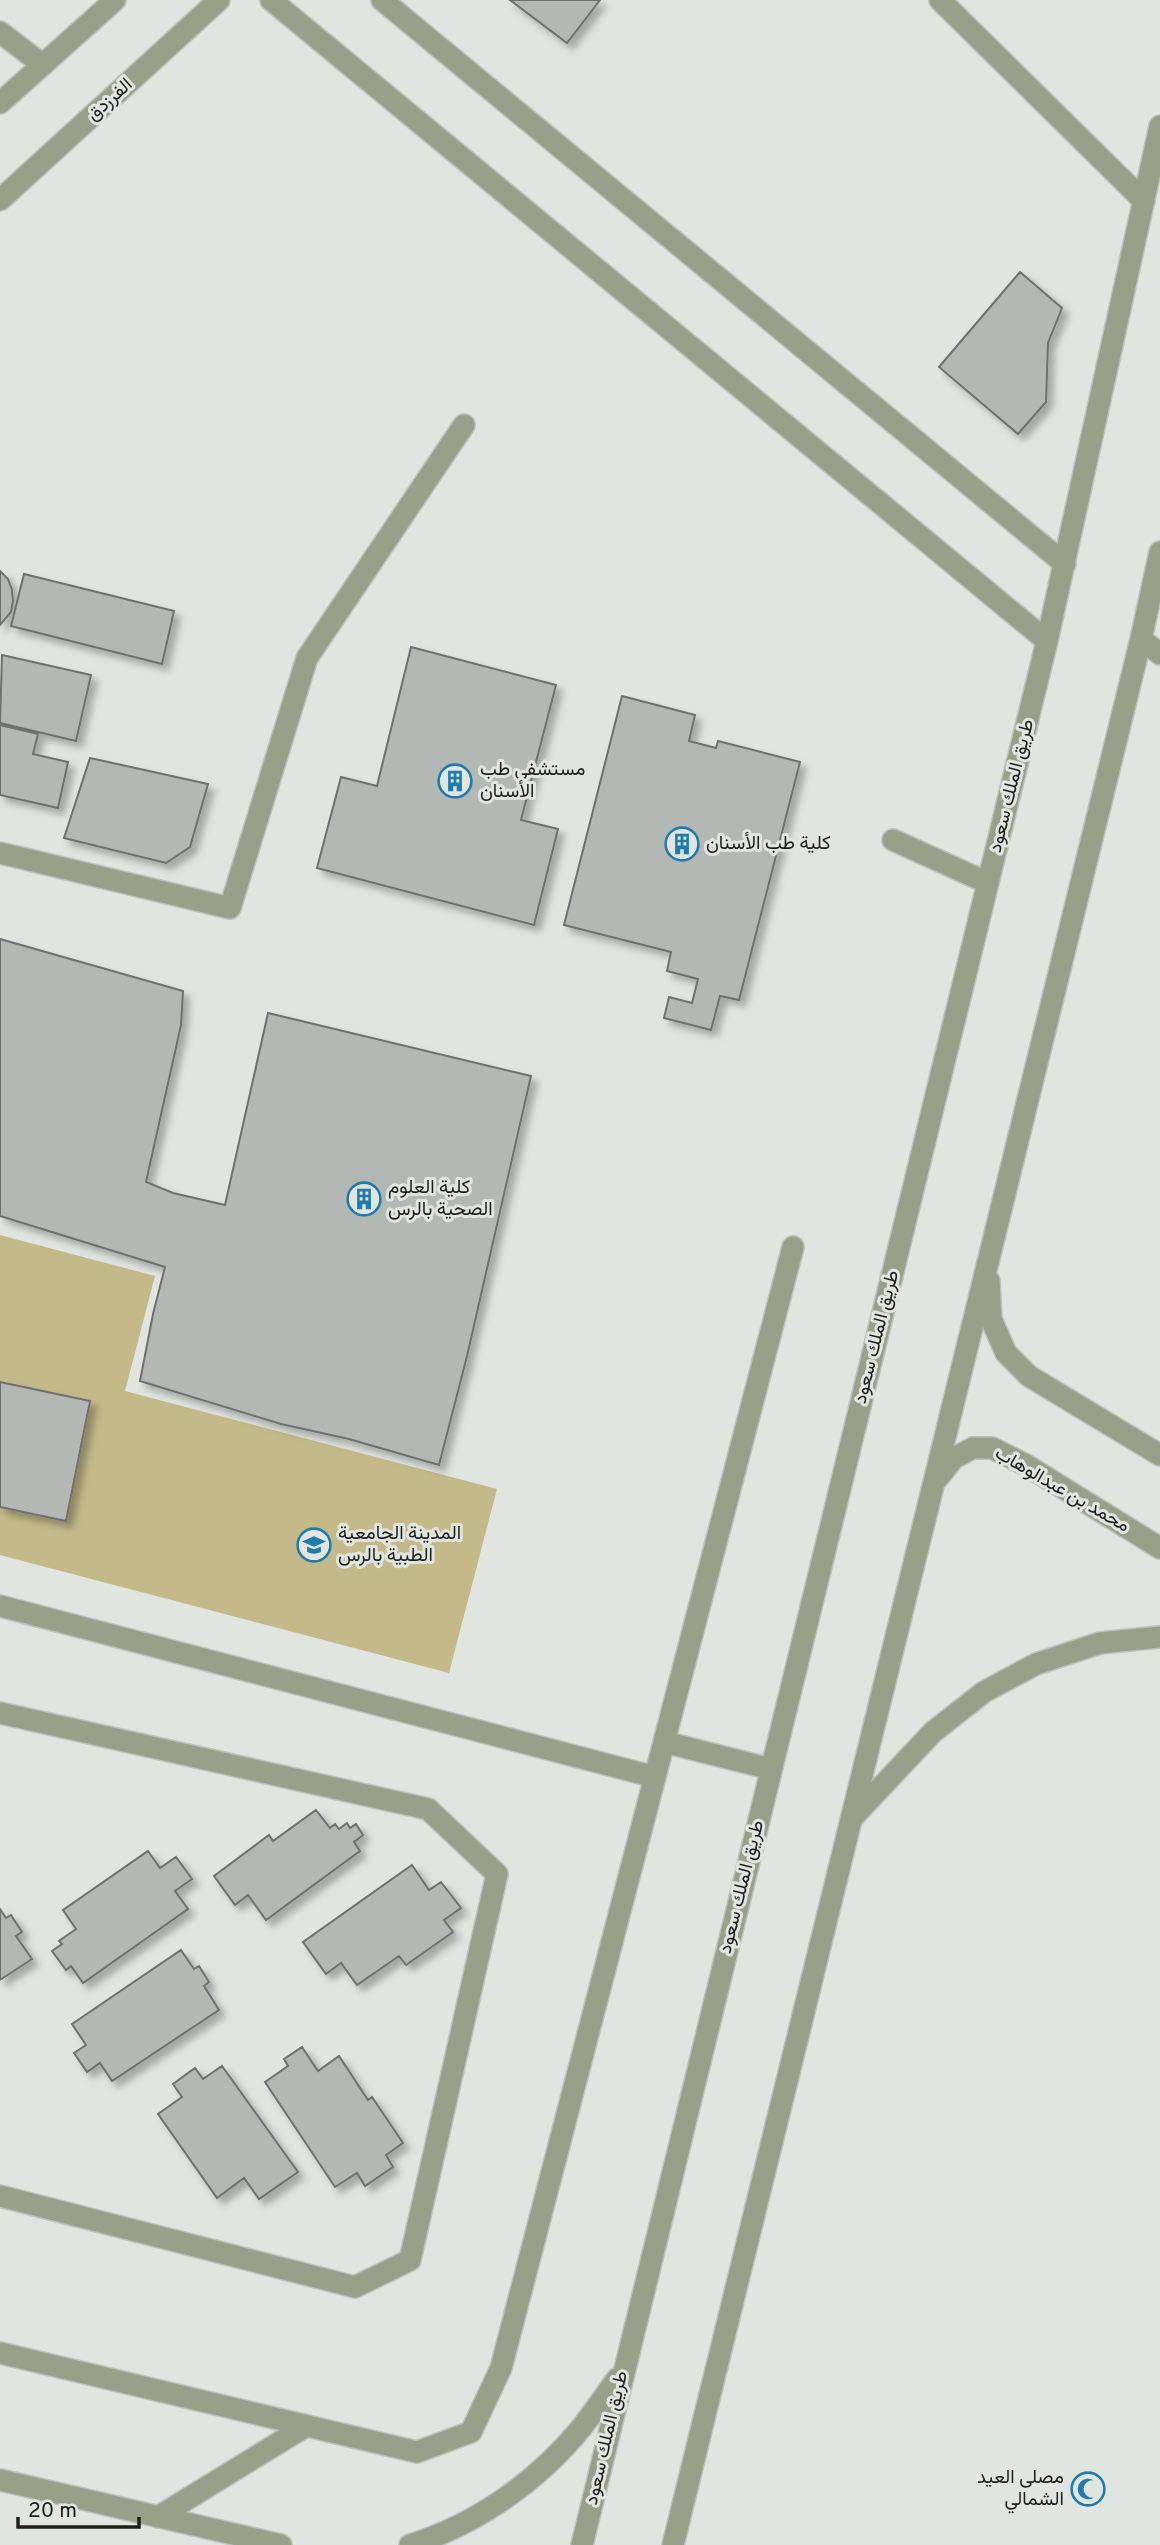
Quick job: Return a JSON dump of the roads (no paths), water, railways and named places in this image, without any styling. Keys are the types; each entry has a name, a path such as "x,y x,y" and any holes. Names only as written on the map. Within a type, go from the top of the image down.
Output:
{"street":[{"path":"0,103 115,0"},
{"name":"الفرزدق","path":"0,200 219,0"},
{"path":"271,0 1047,640"},
{"path":"382,0 1065,564"},
{"path":"940,0 1144,201"},
{"path":"0,33 43,65"},
{"name":"طريق الملك سعود","path":"582,2545 1047,640 1160,126"},
{"path":"0,853 230,908 307,658 464,425"},
{"path":"673,2545 1141,639 1160,552"},
{"path":"1141,639 1160,654"},
{"path":"893,839 988,883"},
{"path":"0,2353 417,2452 471,2432 501,2368 793,1247"},
{"path":"988,1257 991,1319 1006,1353 1029,1376 1160,1455"},
{"name":"محمد بن عبدالوهاب","path":"933,1483 954,1458 973,1447 992,1448 1026,1465 1160,1548"},
{"path":"0,1606 655,1777"},
{"path":"851,1820 933,1732 984,1692 1037,1664 1100,1643 1160,1637"},
{"path":"0,1713 428,1809 497,1874 410,2260 355,2287 0,2196"},
{"path":"664,1742 771,1769"},
{"path":"410,2545 433,2538 490,2509 536,2474 581,2428 624,2368"},
{"path":"158,2517 306,2426"},
{"path":"0,2480 281,2545"}],"place":[{"name":"مستشفى طب الأسنان","path":"455,781"},
{"name":"كلية طب الأسنان","path":"682,844"},
{"name":"كلية العلوم الصحية بالرس","path":"364,1199"},
{"name":"المدينة الجامعية الطبية بالرس","path":"314,1545"},
{"name":"مصلى العيد الشمالي","path":"1088,2489"}]}
